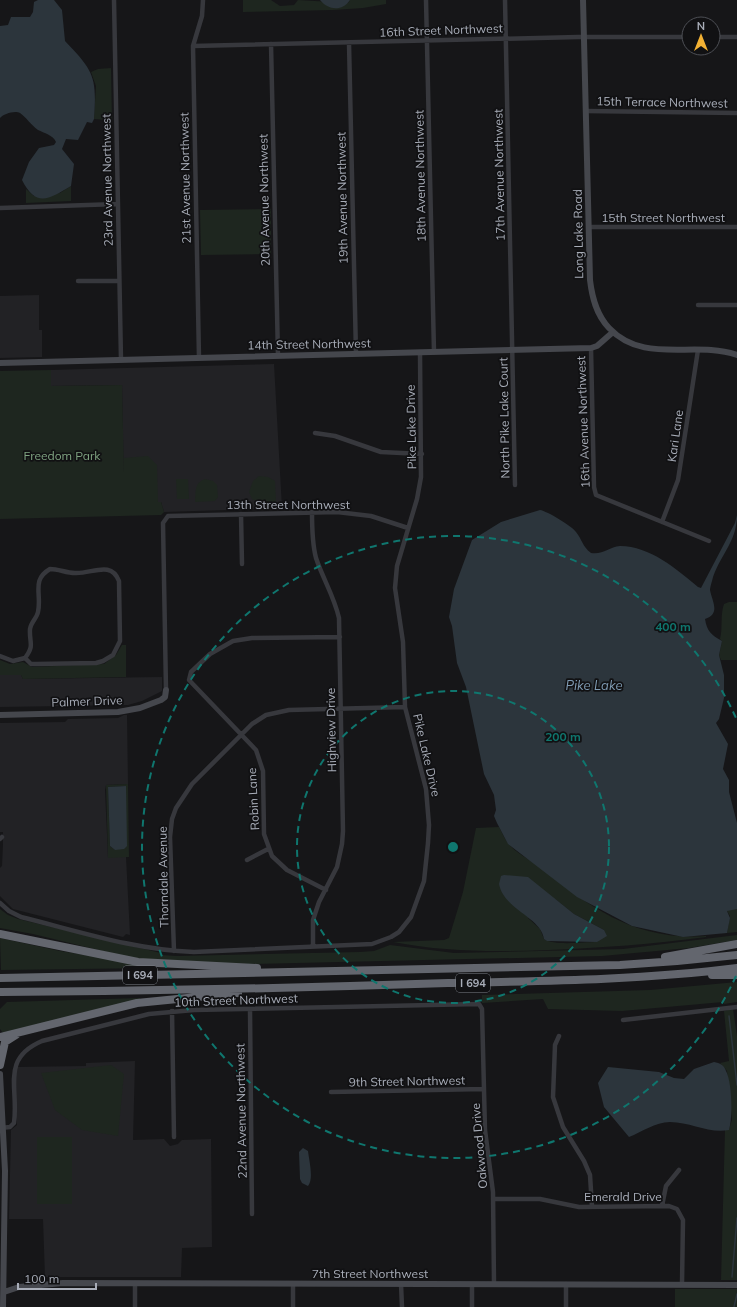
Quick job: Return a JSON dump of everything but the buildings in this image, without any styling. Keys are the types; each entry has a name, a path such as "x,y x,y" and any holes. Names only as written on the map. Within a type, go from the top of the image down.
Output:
{"highway":[{"path":"0,934 138,962 244,967 279,972"},
{"path":"544,967 665,957 737,944"},
{"name":"I 694","path":"0,978 544,967 665,962 737,954"},
{"name":"I 694","path":"0,992 255,989 537,981 691,974 737,968"},
{"path":"691,974 737,975"},
{"path":"0,1037 137,1003 233,995 255,989"},
{"path":"0,1064 5,1042 21,1032"}],"street":[{"name":"23rd Avenue Northwest","path":"114,0 121,360"},
{"name":"21st Avenue Northwest","path":"199,358 193,46 202,16 203,0"},
{"name":"18th Avenue Northwest","path":"426,0 434,352"},
{"name":"17th Avenue Northwest","path":"505,0 513,350"},
{"name":"Long Lake Road","path":"584,0 592,296 600,316 613,332 627,342 644,348 664,350 714,350 737,354"},
{"name":"16th Street Northwest","path":"193,46 506,38 681,37"},
{"path":"721,37 737,37"},
{"name":"19th Avenue Northwest","path":"349,42 356,354"},
{"name":"20th Avenue Northwest","path":"271,44 278,356"},
{"name":"15th Terrace Northwest","path":"586,111 737,113"},
{"path":"0,208 118,204"},
{"name":"15th Street Northwest","path":"589,227 737,227"},
{"path":"78,281 119,280"},
{"path":"698,305 737,305"},
{"path":"591,348 600,344 613,332"},
{"name":"14th Street Northwest","path":"0,362 591,348"},
{"name":"16th Avenue Northwest","path":"591,348 594,486 596,495 662,522"},
{"name":"North Pike Lake Court","path":"513,350 515,485"},
{"name":"Kari Lane","path":"662,522 678,480 698,350"},
{"name":"Pike Lake Drive","path":"0,903 9,911 21,917 143,947 174,951 372,944 382,941 399,932 412,917 424,881 429,825 422,770 405,707 403,642 395,588 397,566 420,488 422,454 420,352"},
{"path":"315,433 335,436 381,452 422,454"},
{"name":"13th Street Northwest","path":"166,690 163,523 166,517 171,515 312,512 352,513 371,516 408,528"},
{"name":"Highview Drive","path":"312,512 316,556 336,607 340,636 342,844 337,867 317,907 313,920 313,946"},
{"path":"241,514 242,564"},
{"path":"662,522 709,541"},
{"path":"0,656 12,661 25,658 31,648 30,630 38,612 38,583 41,576 45,572 50,569 57,569 65,572 84,573 106,569 115,573 119,582 120,641 116,651 109,659 96,663 31,664 25,658"},
{"name":"Robin Lane","path":"326,890 287,870 277,862 268,849 264,834 262,764 256,750 189,680 191,672 210,654 233,642 252,638 340,636"},
{"name":"Palmer Drive","path":"0,715 128,711 158,702 165,697 166,690"},
{"name":"Thorndale Avenue","path":"174,951 170,838 172,819 185,791 259,718 273,712 282,710 405,707"},
{"path":"248,860 268,849"},
{"name":"10th Street Northwest","path":"2,1128 13,1125 14,1123 13,1076 19,1057 29,1047 38,1043 128,1019 172,1011 468,1004 481,1006"},
{"name":"Oakwood Drive","path":"481,1006 485,1130 493,1199 494,1284"},
{"path":"623,1020 737,1006"},
{"name":"22nd Avenue Northwest","path":"250,1009 252,1214"},
{"path":"172,1011 174,1137"},
{"path":"559,1036 555,1045 553,1097 561,1122 584,1161 590,1175 592,1207"},
{"path":"0,1074 2,1128 2,1292 4,1307"},
{"name":"9th Street Northwest","path":"331,1092 484,1090"},
{"path":"662,1206 666,1186 679,1170"},
{"name":"Emerald Drive","path":"493,1199 540,1199 568,1205 592,1207 669,1206 677,1209 683,1220 682,1284"},
{"name":"7th Street Northwest","path":"2,1292 24,1287 56,1284 737,1285"},
{"path":"135,1284 135,1307"},
{"path":"293,1284 293,1307"},
{"path":"401,1284 402,1307"},
{"path":"472,1284 472,1307"},
{"path":"566,1284 566,1307"}],"shaded area":[{"path":"39,295 39,330 42,330 42,357 0,358 0,296"},
{"path":"274,364 282,508 164,512 161,502 130,503 126,499 124,492 122,385 51,386 51,370"},
{"path":"0,675 21,675 23,679 162,677 162,691 142,701 128,705 0,707"},
{"path":"127,715 128,784 106,785 105,790 108,857 126,857 130,935 126,934 123,937 13,909 0,896 0,868 2,866 3,832 0,832 0,723 65,722 68,719 118,718"},
{"path":"135,1061 133,1140 164,1139 170,1146 178,1144 182,1140 211,1139 212,1247 182,1248 181,1277 45,1277 43,1219 9,1219 11,1130 17,1125 15,1076 17,1067 86,1066 86,1063"}],"green space":[{"path":"243,0 271,0 280,6 294,5 298,0 348,3 350,0 386,0 386,4 363,8 333,10 243,12"},
{"path":"111,68 112,124 109,124 109,120 94,119 96,86 91,72 98,69"},
{"path":"71,186 71,201 26,203 26,189 34,196 60,193"},
{"path":"271,209 271,254 201,255 200,210"},
{"name":"Freedom Park","path":"51,370 51,386 122,385 124,473 124,458 148,456 157,465 158,502 161,502 164,512 161,515 0,519 0,371"},
{"path":"259,476 268,477 275,481 276,502 259,502 252,499 249,492 253,481"},
{"path":"176,479 188,479 189,499 177,499"},
{"path":"205,479 213,481 217,485 218,497 215,501 195,502 197,485"},
{"path":"729,602 737,602 737,660 721,660 719,655 722,641 720,639 722,613 724,604"},
{"path":"122,645 126,645 126,677 23,679 21,675 0,675 0,660 10,664 23,662 32,667 104,664 116,655"},
{"path":"128,784 129,857 108,858 106,785","holes":["126,786 115,850 110,846 108,787"]},
{"path":"499,827 514,850 542,868 579,897 617,920 637,928 659,933 706,937 607,947 509,951 431,948 393,942 444,940 449,938 463,892 476,828","holes":["555,899 574,914 604,930 597,942 561,943 549,941 544,939 540,929 528,918"]},
{"path":"0,909 8,915 18,919 161,953 161,955 177,956 360,952 374,951 390,945 454,953 623,949 737,935 737,940 689,948 602,956 249,964 152,961 0,928"},
{"path":"729,909 737,909 737,932 727,933 730,916 727,911"},
{"path":"0,938 60,951 155,966 154,968 1,970"},
{"path":"737,982 737,1002 724,1004 723,1002 622,1011 548,1009 543,999 482,1003 482,995 650,990"},
{"path":"140,998 140,1001 3,1033 0,1029 0,1009 7,1002"},
{"path":"733,1009 737,1036 737,1280 721,1280 725,1130 729,1129 732,1120 727,1071 720,1063 729,1061 724,1011"},
{"path":"111,1065 124,1074 118,1136 82,1130 55,1110 41,1073"},
{"path":"37,1137 72,1137 72,1204 37,1204"},
{"path":"675,1289 737,1289 737,1307 675,1307"}],"water":[{"path":"38,0 54,0 62,10 65,41 88,68 92,76 95,93 94,119 92,123 87,122 78,140 66,139 62,149 74,164 71,186 50,197 44,198 38,198 32,195 22,180 29,162 39,148 54,145 56,142 55,140 51,136 35,128 18,112 9,113 0,118 0,26 8,25 11,17 30,17 33,12 34,2"},
{"path":"320,0 350,0 347,4 339,8 331,8"},
{"name":"Pike Lake","path":"540,510 574,529 591,553 599,553 620,546 642,550 672,566 701,588 735,523 737,515 734,534 718,564 710,590 714,603 714,611 710,617 705,619 710,632 722,641 719,655 724,675 724,698 719,719 716,723 728,744 723,769 729,780 729,792 737,823 737,909 727,911 730,918 727,933 683,937 632,926 577,897 508,844 497,823 494,816 496,810 494,795 484,774 466,687 457,663 452,626 449,617 454,589 472,540 501,522"},
{"path":"126,786 127,846 124,849 115,850 110,846 108,787"},
{"path":"501,876 528,877 574,914 604,930 607,936 597,942 547,941 544,939 541,931 536,925 515,907 502,893 499,884"},
{"path":"714,1062 724,1067 730,1083 731,1109 729,1130 722,1131 685,1124 664,1122 629,1137 604,1107 598,1083 608,1067 659,1072 674,1078 684,1079 694,1069"},
{"path":"303,1148 308,1151 310,1164 311,1179 308,1186 302,1183 300,1179 299,1152"}],"waterway":[{"path":"729,1016 737,1085"},
{"path":"732,1277 737,1218"},
{"path":"734,1307 737,1294"}]}
